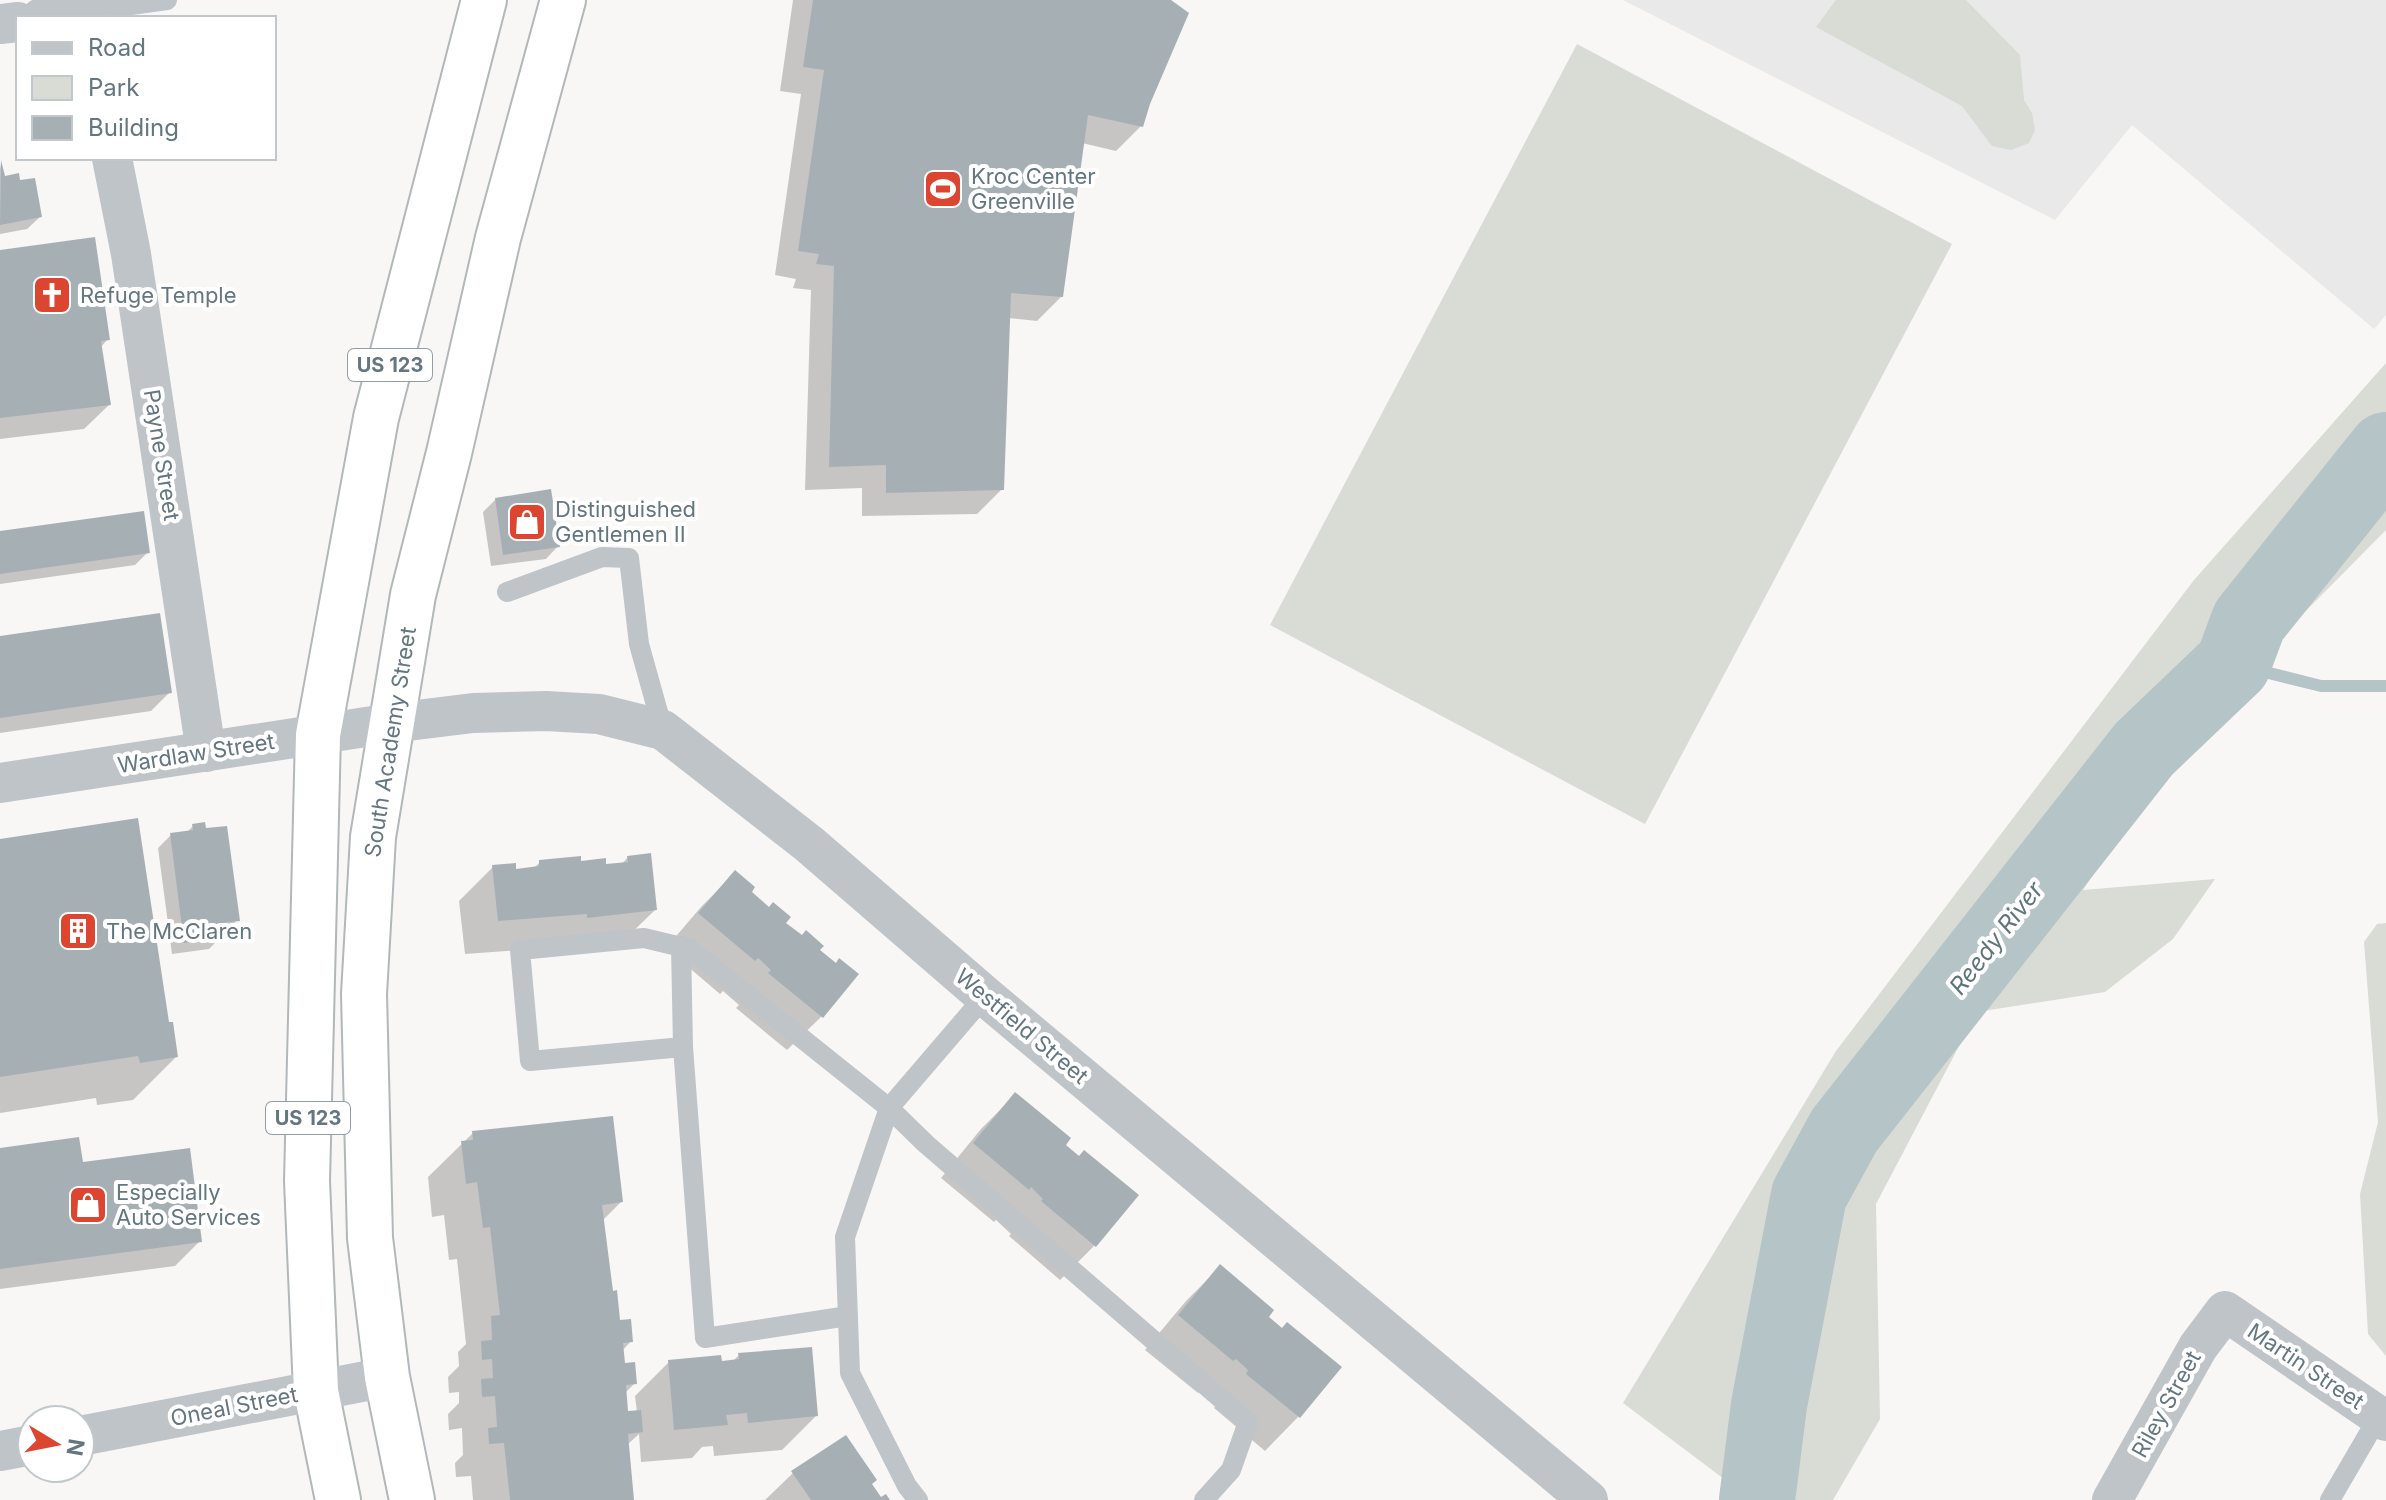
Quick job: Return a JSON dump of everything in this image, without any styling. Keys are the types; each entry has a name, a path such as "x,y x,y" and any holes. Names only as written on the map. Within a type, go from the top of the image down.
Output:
{"highway":[{"name":"US 123","path":"338,1500 316,1391 307,1181 318,735 376,418 484,0"},
{"name":"South Academy Street","path":"412,1500 387,1377 370,1238 364,994 373,837 413,595 498,238 563,0"}],"street":[{"path":"65,16 89,14"},
{"name":"Payne Street","path":"112,160 131,254 206,752"},
{"name":"Westfield Street","path":"392,723 473,713 546,711 599,714 663,730 809,844 985,996 1588,1500"},
{"name":"Wardlaw Street","path":"0,783 392,723"},
{"name":"Martin Street","path":"2225,1311 2382,1419"},
{"name":"Riley Street","path":"2112,1500 2198,1347 2225,1311"},
{"name":"Oneal Street","path":"96,1433 387,1377"}],"lane":[{"path":"89,14 167,0"},
{"path":"507,592 602,557 629,558 639,644 663,730"},
{"path":"683,1047 530,1061 520,950 644,938 690,949 889,1108 926,1144 1248,1422 1231,1470 1204,1500"},
{"path":"681,946 683,1047 705,1338 848,1316"},
{"path":"918,1500 907,1486 850,1373 845,1237 889,1108 985,996"},
{"path":"2330,1500 2382,1419"}],"shaded area":[{"path":"1623,0 2386,0 2386,315 2374,329 2132,125 2055,220"}],"green space":[{"path":"1836,0 1966,0 2020,55 2024,100 2032,113 2035,130 2029,143 2011,150 1992,146 1962,106 1816,27"},
{"path":"1577,44 1952,244 1645,824 1270,625"},
{"path":"2386,363 2386,530 2196,722 2083,890 2215,879 2173,939 2105,992 1977,1012 1876,1204 1880,1419 1833,1500 1752,1500 1623,1403 1836,1051 2194,580"},
{"path":"2386,923 2386,1356 2368,1334 2360,1194 2378,1122 2364,942 2377,924"}],"building":[{"name":"Kroc Center Greenville","path":"813,0 1171,0 1189,13 1143,127 1088,115 1063,297 1011,293 1004,490 886,493 886,465 829,467 834,266 816,264 819,254 798,251 824,70 803,67"},
{"path":"1,160 5,176 19,173 20,180 35,178 42,217 0,225"},
{"name":"Refuge Temple","path":"95,237 110,340 101,341 111,405 0,418 0,250"},
{"name":"Distinguished Gentlemen II","path":"551,489 560,547 503,555 495,498"},
{"path":"144,511 150,553 0,574 0,531"},
{"path":"160,613 172,693 0,718 0,636"},
{"name":"The McClaren","path":"138,818 169,1022 173,1022 178,1057 140,1063 138,1056 0,1077 0,839"},
{"path":"205,822 206,828 227,826 240,921 222,923 223,937 184,943 170,833 193,830 192,824"},
{"path":"651,853 657,910 587,918 587,914 498,921 492,865 516,863 516,869 539,866 539,860 581,856 581,861 606,858 606,864 628,862 627,856"},
{"path":"735,870 755,887 752,892 769,907 773,902 791,917 786,923 802,935 806,930 824,946 820,950 836,963 839,958 859,974 823,1018 768,973 771,970 758,958 755,961 698,913"},
{"path":"1015,1092 1071,1138 1066,1145 1079,1156 1084,1150 1139,1195 1096,1247 1041,1201 1043,1199 1031,1187 1029,1190 973,1143"},
{"path":"613,1116 623,1202 602,1205 613,1291 617,1290 620,1320 631,1319 633,1342 623,1343 625,1363 635,1362 637,1384 626,1385 628,1411 641,1410 643,1432 628,1434 634,1500 510,1500 504,1443 489,1444 488,1428 497,1427 495,1396 482,1397 481,1379 493,1378 492,1359 482,1360 481,1341 492,1340 491,1316 500,1315 490,1227 483,1228 477,1182 466,1184 461,1141 473,1140 472,1131"},
{"path":"79,1137 83,1162 190,1148 202,1242 0,1269 0,1148"},
{"path":"1220,1264 1274,1310 1269,1317 1282,1328 1287,1322 1342,1367 1300,1418 1246,1374 1248,1370 1236,1359 1233,1361 1178,1315"},
{"path":"812,1347 818,1416 748,1423 747,1413 726,1415 728,1425 674,1430 668,1360 721,1355 722,1361 739,1359 738,1353"},
{"path":"846,1435 877,1480 872,1484 881,1497 886,1494 890,1500 811,1500 791,1471"}],"waterway":[{"name":"Reedy River","path":"1757,1500 1769,1405 1809,1195 1844,1131 2144,749 2233,664 2249,621 2386,450"},
{"path":"2233,664 2321,686 2386,686"}],"place":[{"name":"Kroc Center Greenville","path":"943,189"},
{"name":"Refuge Temple","path":"52,295"},
{"name":"Distinguished Gentlemen II","path":"527,522"},
{"name":"The McClaren","path":"78,931"},
{"name":"Especially Auto Services","path":"88,1205"}]}
